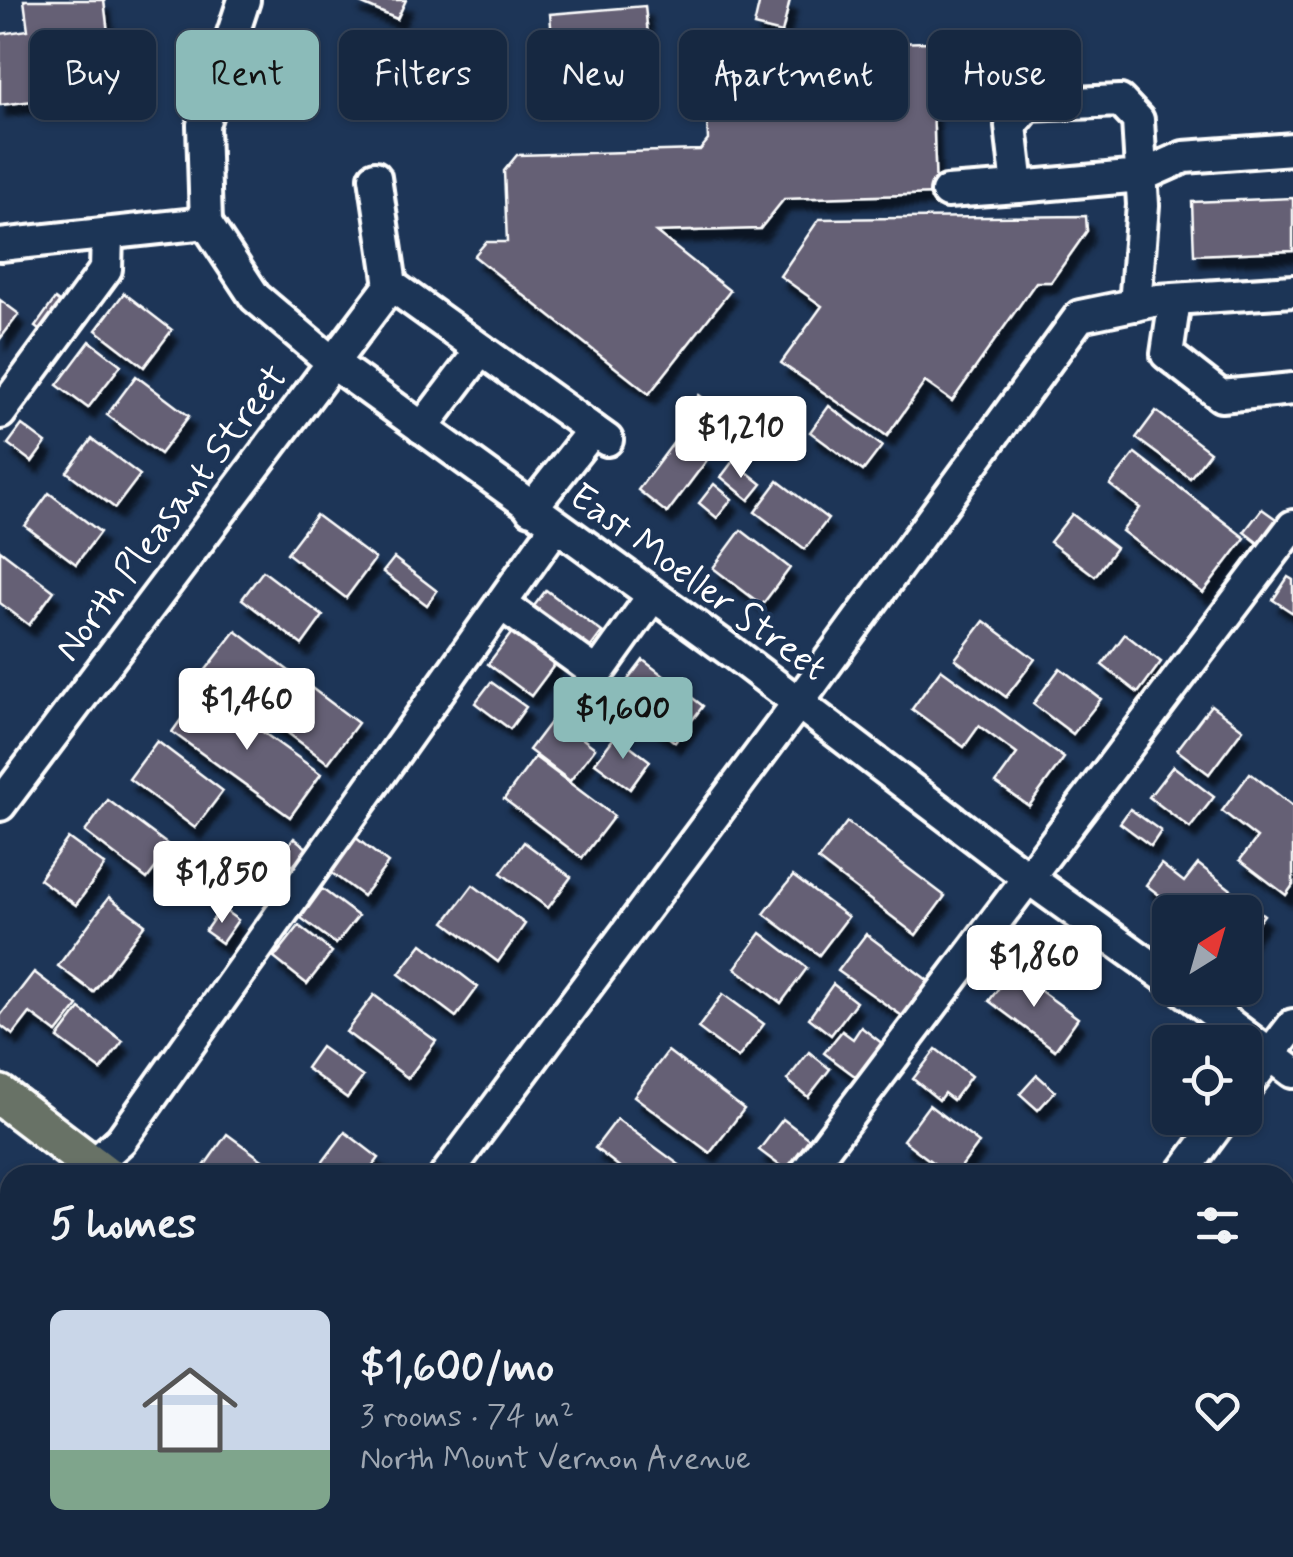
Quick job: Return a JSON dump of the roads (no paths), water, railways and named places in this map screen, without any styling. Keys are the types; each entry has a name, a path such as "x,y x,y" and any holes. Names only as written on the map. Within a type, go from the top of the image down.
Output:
{"main road":[{"path":"0,1095 85,1165"}],"street":[{"path":"0,245 206,223 203,125 244,0"},
{"path":"1018,187 1011,126 1028,105 1120,101 1138,120 1143,213 1167,354 1221,396 1293,389"},
{"path":"947,192 1140,176 1184,157 1293,149"},
{"path":"99,1165 121,1140 501,604 544,517 600,435 391,285 375,176"},
{"name":"East Moeller Street","path":"206,223 255,297 333,363 1152,967"},
{"path":"0,413 106,269 106,234"},
{"name":"North Pleasant Street","path":"0,805 391,285"},
{"path":"453,1165 1080,316 1156,301 1293,291"},
{"path":"422,428 481,350"},
{"path":"811,1165 1293,526"},
{"path":"501,604 591,669 602,667 652,596"},
{"path":"1204,1005 1282,1063 1293,1024"},
{"path":"1188,1165 1210,1135"}]}
